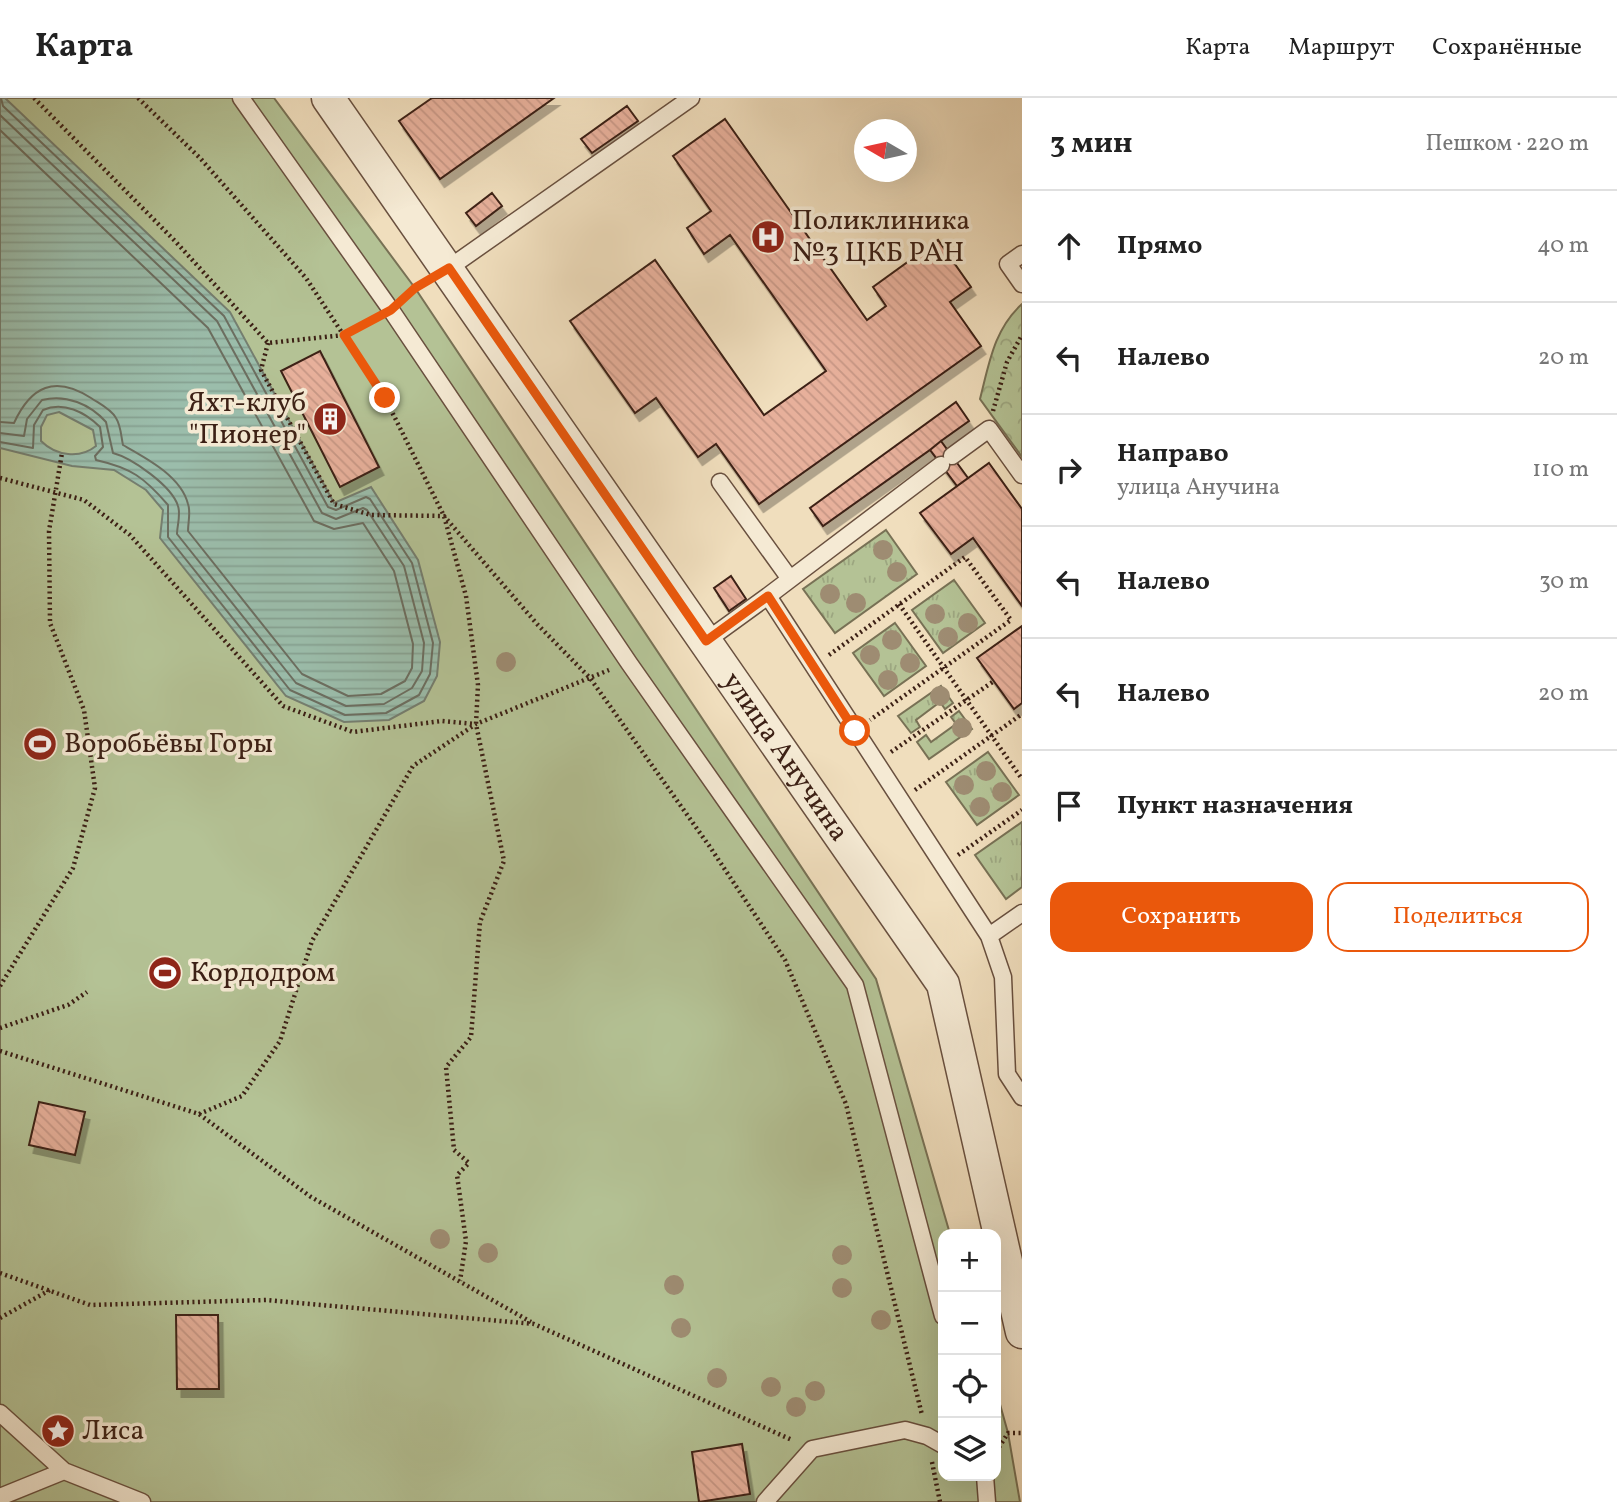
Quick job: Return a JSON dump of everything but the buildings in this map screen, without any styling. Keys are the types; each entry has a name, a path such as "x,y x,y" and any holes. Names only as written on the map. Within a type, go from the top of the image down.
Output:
{"street":[{"name":"улица Анучина","path":"328,98 449,268 943,984 1020,1317"}],"lane":[{"path":"241,98 391,310 629,663 855,985 938,1297"},
{"path":"449,268 691,98"},
{"path":"1022,254 1008,264 1022,284"},
{"path":"706,641 989,429 1022,475"},
{"path":"720,482 790,579"},
{"path":"768,596 989,936 1003,977 1007,1074 1022,1097"},
{"path":"989,936 1022,913"},
{"path":"0,1413 64,1471 142,1502"},
{"path":"765,1502 812,1449 905,1430 938,1442"},
{"path":"0,1497 64,1471"},
{"path":"985,1481 987,1502"}],"path":[{"path":"34,98 268,343"},
{"path":"138,98 200,159 306,278 344,335 385,398 444,516 466,596 478,685 476,724 504,861 480,922 471,1037 446,1067 454,1150 469,1163 457,1175 466,1241 460,1281"},
{"path":"268,343 344,335 391,310 415,288 449,268"},
{"path":"1020,337 1022,344"},
{"path":"989,429 1007,362 1020,337"},
{"path":"268,343 261,370 334,504 371,515 444,516 537,624 590,678 710,847 785,960 846,1104 927,1436 940,1502"},
{"path":"0,986 73,868 95,788 84,709 50,623 49,531 62,453"},
{"path":"0,478 85,500 130,535 282,706 353,732 442,721 476,724"},
{"path":"814,666 965,557 1011,620 855,731"},
{"path":"899,604 1022,779"},
{"path":"199,1114 242,1096 280,1041 312,941 413,766 476,724 629,663"},
{"path":"876,762 994,681"},
{"path":"900,800 1022,714"},
{"path":"943,865 1022,810"},
{"path":"0,1028 68,1005 87,992"},
{"path":"0,1051 199,1114 311,1197 534,1324 812,1449"},
{"path":"0,1273 90,1305 267,1300 534,1324"},
{"path":"0,1318 50,1290"},
{"path":"1001,1444 1008,1433 1022,1433"}],"green space":[{"path":"0,98 274,98 415,288 876,979 949,1229 938,1229 938,1481 1001,1481 1001,1408 1020,1502 0,1502"},
{"path":"1022,304 1022,457 980,399 999,336 1005,324"},
{"path":"886,530 917,574 835,633 803,589"},
{"path":"954,580 985,623 943,653 912,610"},
{"path":"895,623 926,666 884,696 853,653"},
{"path":"941,686 953,703 945,709 940,702 916,720 920,727 911,733 898,716"},
{"path":"959,711 972,729 929,759 917,742 926,735 931,742 956,724 951,717"},
{"path":"988,752 1019,795 977,825 946,782"},
{"path":"1022,822 1022,887 1006,899 975,855"}],"water":[{"path":"0,98 5,98 230,312 334,503 371,487 418,560 440,642 437,676 424,701 389,720 344,722 286,696 160,538 163,510 146,490 114,470 72,466 0,448","holes":["59,412 93,430 96,446 83,453 61,453 41,441 41,427 47,415"]}],"place":[{"name":"Поликлиника №3 ЦКБ РАН","path":"768,237"},
{"name":"Яхт-клуб \"Пионер\"","path":"330,419"},
{"name":"Воробьёвы Горы","path":"40,744"},
{"name":"Кордодром","path":"165,973"},
{"name":"Лиса","path":"58,1431"}],"route":[{"path":"385,398 344,335 391,310 415,288 449,268 706,641 768,596 855,731"}]}
